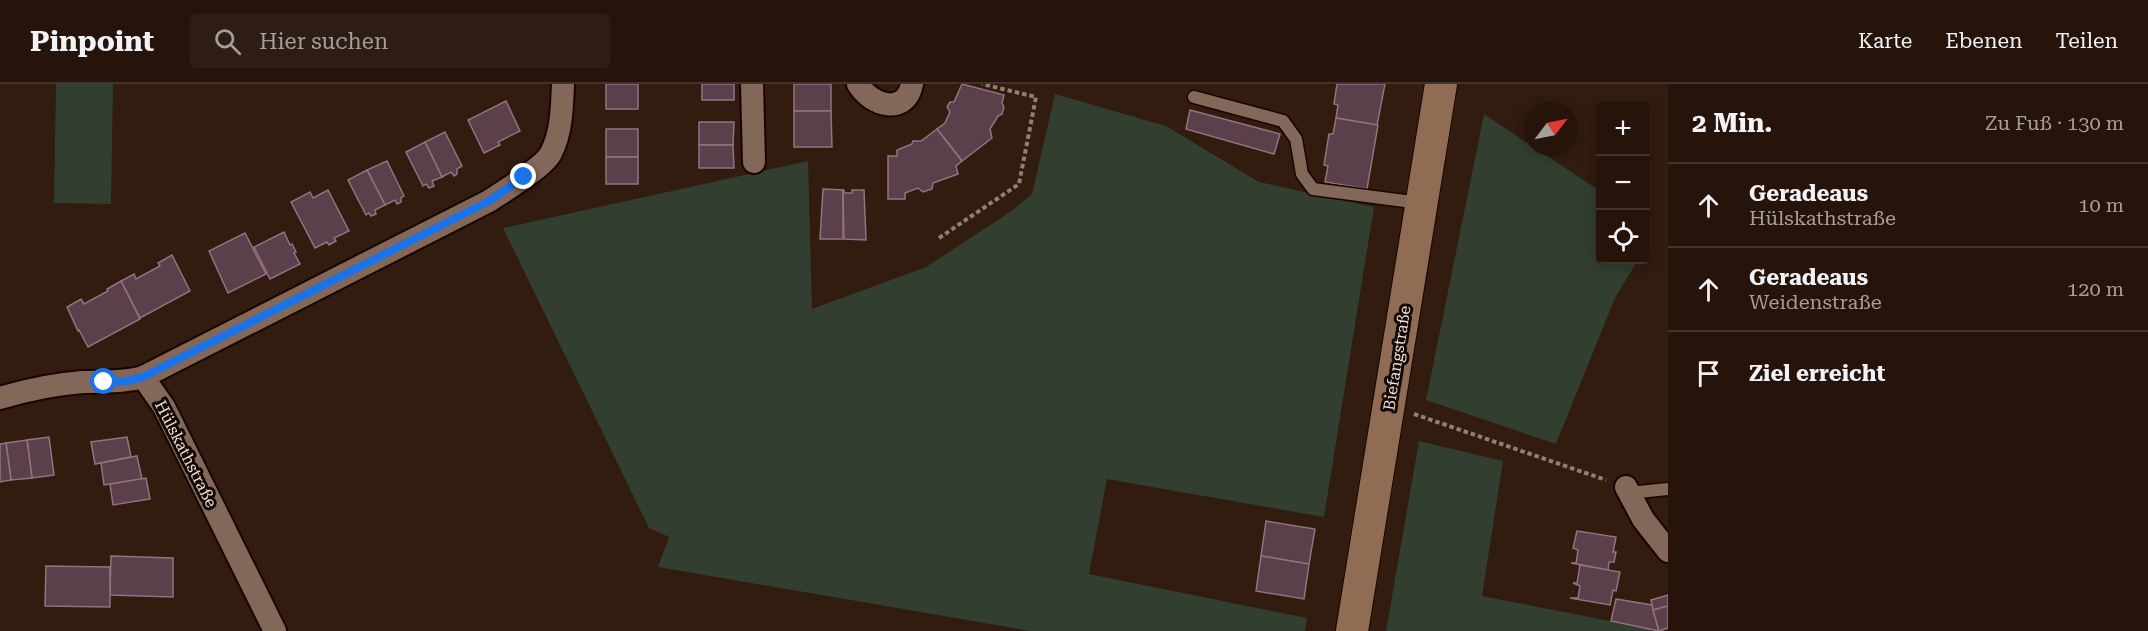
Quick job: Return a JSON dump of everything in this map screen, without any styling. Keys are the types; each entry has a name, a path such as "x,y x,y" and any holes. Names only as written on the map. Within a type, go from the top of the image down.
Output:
{"main road":[{"name":"Biefangstraße","path":"1352,631 1441,84"}],"street":[{"path":"0,398 52,386 83,382 127,381 143,377 489,201 541,164 552,152 561,112 563,84"},
{"path":"752,84 754,162"},
{"path":"858,84 868,98 885,104 902,101 908,96 912,84"},
{"name":"Hülskathstraße","path":"143,377 164,406 274,631"},
{"path":"1628,490 1643,519 1668,551"}],"lane":[{"path":"1194,97 1282,121 1296,139 1302,174 1313,189 1422,203"},
{"path":"1628,490 1668,489"}],"path":[{"path":"939,238 1019,184 1036,97 982,84"},
{"path":"1389,405 1628,490"}],"green space":[{"path":"56,84 113,84 111,204 54,203"},
{"path":"1055,94 1166,126 1259,182 1374,207 1324,517 1107,479 1089,574 1307,618 1305,631 1031,631 658,567 669,537 649,528 503,228 808,161 812,309 926,267 1010,212 1032,194"},
{"path":"1484,114 1524,141 1524,156 1547,156 1596,188 1596,264 1636,264 1615,298 1556,444 1426,400"},
{"path":"1419,441 1503,461 1482,596 1651,629 1651,631 1386,631"}],"building":[{"path":"606,84 638,84 638,109 606,109"},
{"path":"702,84 734,84 734,100 702,100"},
{"path":"794,84 831,84 831,111 794,111"},
{"path":"962,84 1004,95 1002,103 1004,107 1002,114 998,116 990,129 992,138 962,161 937,129 945,123 950,112 947,107 950,102 954,102"},
{"path":"1337,84 1385,84 1377,125 1336,118 1338,105 1334,104"},
{"path":"506,101 520,131 498,142 500,145 484,153 468,120"},
{"path":"1190,110 1280,134 1274,154 1186,129"},
{"path":"794,111 831,111 832,147 794,147"},
{"path":"1336,118 1378,125 1367,189 1325,182 1328,166 1324,165 1329,134 1333,134"},
{"path":"699,122 734,122 733,145 699,145"},
{"path":"606,129 638,129 638,157 606,157"},
{"path":"937,129 962,161 956,166 958,174 933,183 932,189 923,192 918,188 905,193 905,199 888,199 888,156 897,156 897,150 912,144 913,141 921,141"},
{"path":"445,132 462,166 457,169 457,174 454,176 451,172 442,177 425,142"},
{"path":"425,142 442,177 432,181 434,186 429,188 426,184 423,186 406,152"},
{"path":"699,145 733,145 734,168 699,168"},
{"path":"606,157 638,157 638,184 606,184"},
{"path":"387,161 404,196 397,204 395,200 385,205 367,170"},
{"path":"367,170 385,205 375,210 376,214 371,216 369,213 366,215 348,180"},
{"path":"823,189 843,190 843,239 820,239"},
{"path":"843,189 845,193 852,193 852,190 864,190 866,240 844,239"},
{"path":"328,190 349,231 334,238 336,241 329,245 327,242 315,248 291,202 310,192 313,198"},
{"path":"284,232 300,264 270,279 254,247"},
{"path":"245,233 266,274 228,293 209,251"},
{"path":"172,255 190,291 140,318 121,281 134,274 136,279 160,266 158,263"},
{"path":"121,281 140,319 88,347 67,307 81,299 84,304"},
{"path":"49,437 54,475 32,478 27,440"},
{"path":"127,437 131,457 95,464 91,442"},
{"path":"27,440 32,478 11,480 6,443"},
{"path":"6,443 11,480 0,482 0,444"},
{"path":"137,456 142,479 104,485 101,463"},
{"path":"146,478 150,499 113,505 110,484"},
{"path":"1266,521 1315,529 1309,564 1261,556"},
{"path":"1577,531 1616,537 1614,562 1609,562 1608,570 1571,563 1576,563 1578,550 1573,548"},
{"path":"111,556 173,558 173,597 110,595"},
{"path":"1261,556 1309,564 1304,599 1256,591"},
{"path":"1580,565 1620,572 1610,605 1570,598 1578,598 1580,586 1573,583 1577,583"},
{"path":"46,566 110,567 110,607 45,606"},
{"path":"1668,595 1668,606 1653,610 1651,600"},
{"path":"1616,599 1652,605 1659,631 1611,621"},
{"path":"1668,606 1668,628 1659,631 1653,610"}],"route":[{"path":"104,382 127,381 143,377 489,201 524,177"}]}
